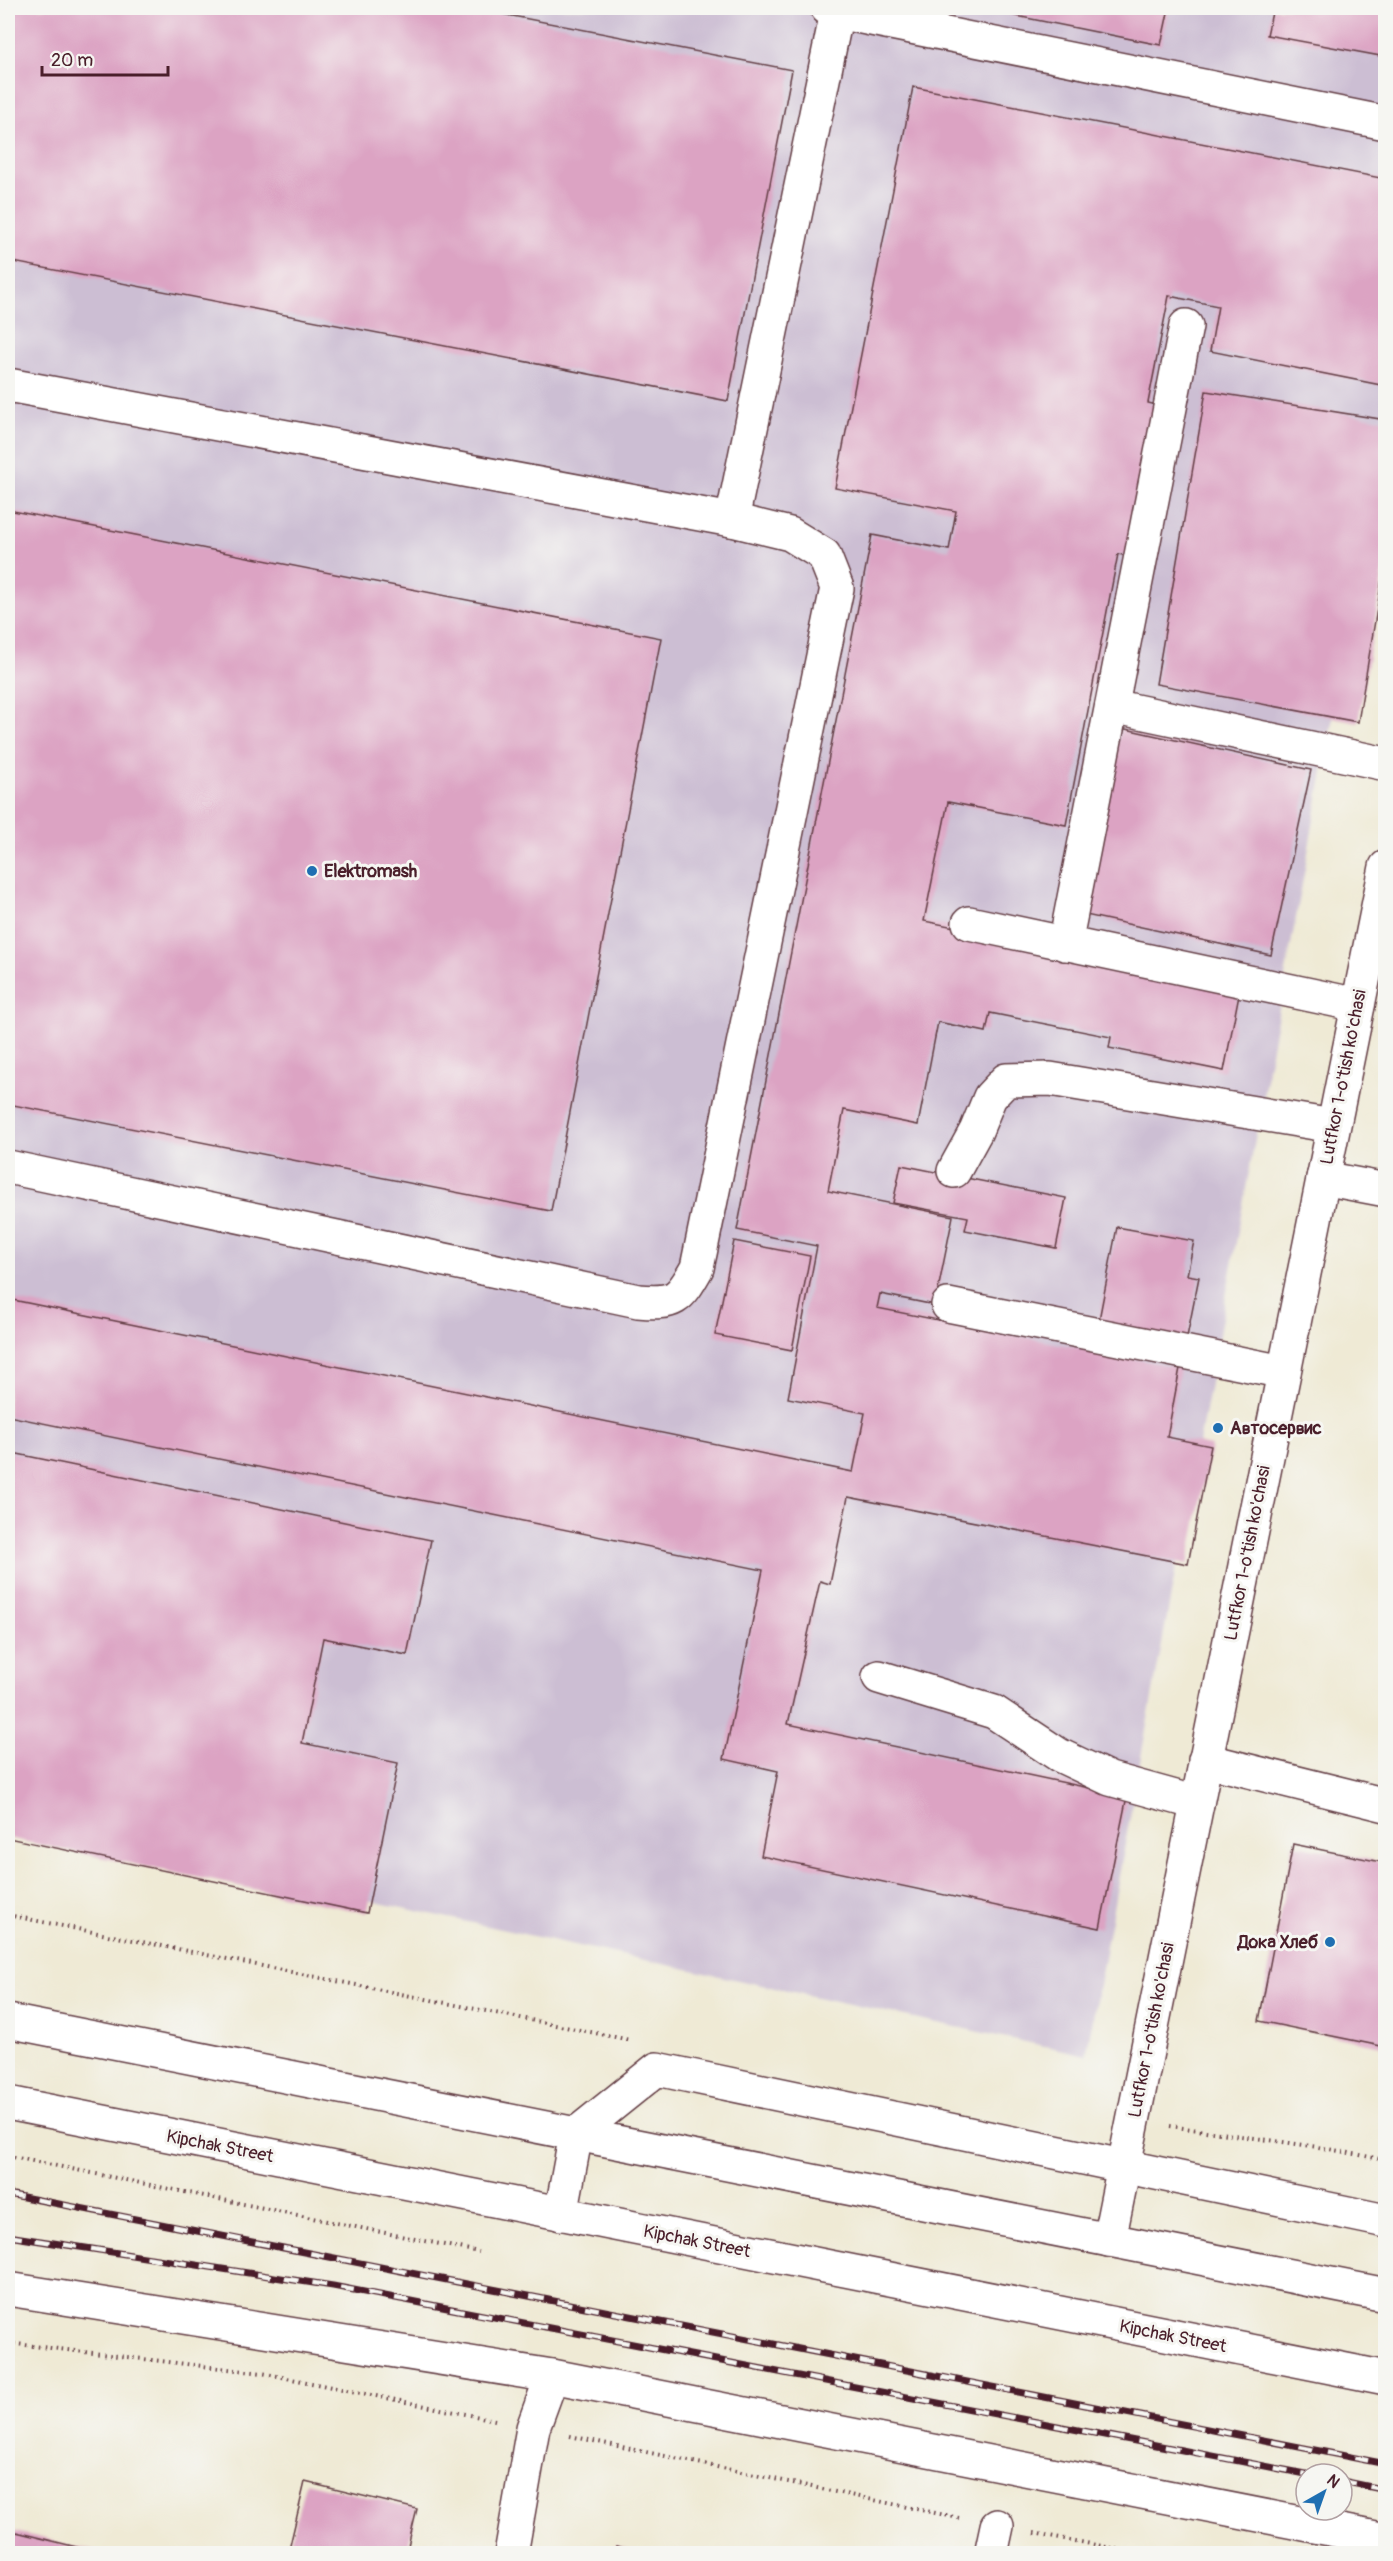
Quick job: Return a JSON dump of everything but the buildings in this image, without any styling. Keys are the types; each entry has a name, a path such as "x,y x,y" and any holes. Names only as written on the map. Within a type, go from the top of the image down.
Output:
{"street":[{"path":"732,520 832,10 1386,123"},
{"path":"1065,944 1186,326"},
{"path":"8,385 732,520 790,534 824,555 837,588 697,1269 683,1293 663,1303 638,1301 8,1167"},
{"path":"1112,706 1386,764"},
{"name":"Lutfkor 1-o'tish ko'chasi","path":"1109,2240 1386,867"},
{"path":"969,923 1358,1005"},
{"path":"954,1171 976,1131 990,1097 1006,1080 1050,1079 1333,1126"},
{"path":"1323,1178 1386,1190"},
{"path":"948,1305 1284,1372"},
{"path":"879,1677 994,1712 1059,1755 1110,1779 1197,1803"},
{"path":"1205,1760 1386,1804"},
{"path":"8,2021 1386,2295"},
{"path":"561,2214 576,2134 657,2069 1386,2221"},
{"name":"Kipchak Street","path":"8,2103 1386,2378"},
{"path":"8,2289 552,2376 1386,2540"},
{"path":"511,2553 533,2428 552,2376"}],"path":[{"path":"8,1915 640,2042"},
{"path":"1133,2120 1318,2147 1386,2160"},
{"path":"8,2156 479,2252"},
{"path":"8,2343 262,2373 533,2428 994,2540 1143,2553"}],"shaded area":[{"path":"8,8 1385,8 1385,435 1086,2055 8,1823"}],"railway":[{"path":"8,2194 1386,2464"},
{"path":"8,2236 333,2286 1294,2472"},
{"path":"1354,2483 1386,2490"}],"place":[{"name":"Elektromash","path":"312,871"},
{"name":"Автосервис","path":"1218,1428"},
{"name":"Дока Хлеб","path":"1330,1942"}]}
